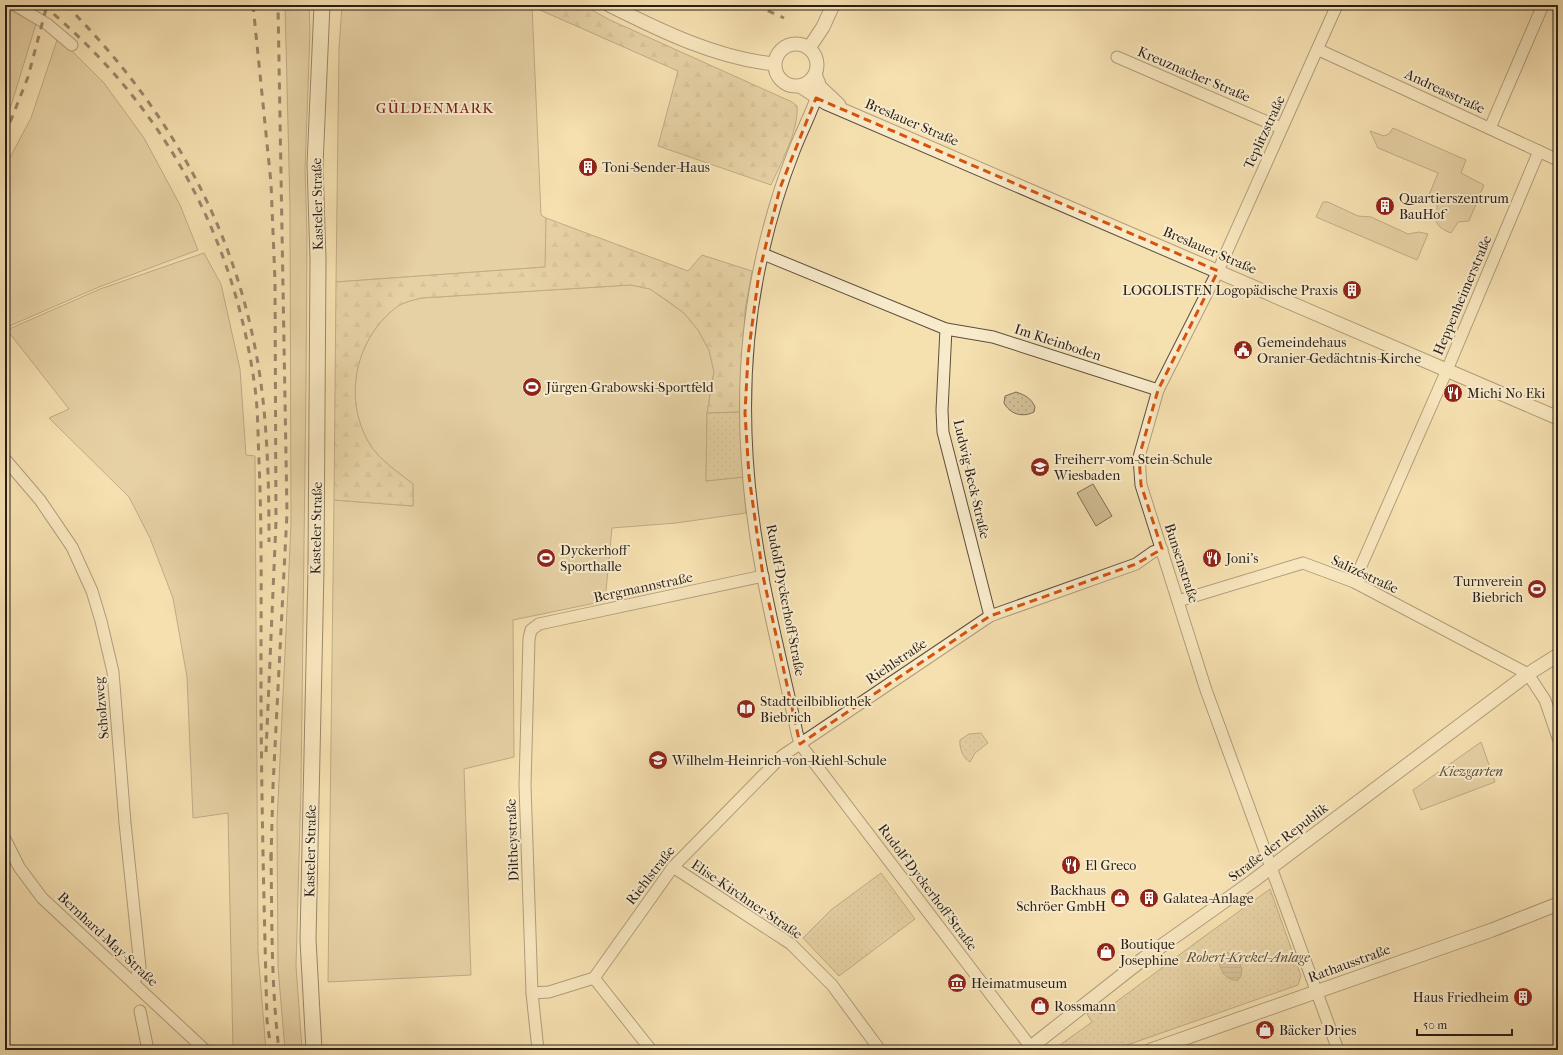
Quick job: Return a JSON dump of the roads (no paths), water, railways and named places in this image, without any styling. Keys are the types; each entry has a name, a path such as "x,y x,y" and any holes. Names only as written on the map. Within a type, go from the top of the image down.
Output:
{"main road":[{"name":"Kasteler Straße","path":"314,1050 308,940 316,564 318,259 316,165 322,5"}],"street":[{"path":"15,5 47,24 72,46"},
{"path":"609,5 640,21 714,51 734,58 774,64"},
{"path":"809,48 823,27 833,5"},
{"name":"Teplitzstraße","path":"1218,271 1282,128 1319,50 1337,5"},
{"path":"1490,128 1543,5"},
{"path":"815,74 812,80 800,86 794,87 784,84 777,75 774,64 777,54 789,45 799,44 809,48 816,60 815,74 818,92"},
{"name":"Andreasstraße","path":"1319,50 1558,160"},
{"name":"Kreuznacher Straße","path":"1117,57 1282,128"},
{"name":"Breslauer Straße","path":"800,86 818,92 849,112 1558,418"},
{"name":"Rudolf-Dyckerhoff-Straße","path":"818,92 780,188 763,254 752,319 745,413 748,476 763,576 800,744 1030,1049"},
{"name":"Heppenheimerstraße","path":"1354,582 1447,370 1539,151"},
{"path":"763,254 946,329"},
{"name":"Bunsenstraße","path":"1218,271 1158,390 1139,457 1141,485 1204,684 1270,868"},
{"name":"Im Kleinboden","path":"946,329 993,337 1158,390"},
{"name":"Ludwig-Beck-Straße","path":"946,329 942,410 943,432 990,616"},
{"name":"Scholzweg","path":"5,459 40,500 72,547 92,591 111,659 125,823 140,967 134,983"},
{"name":"Riehlstraße","path":"594,978 672,867 782,756 990,616 1136,564 1153,552 1162,549"},
{"name":"Salizéstraße","path":"1178,601 1303,563 1354,582 1528,674"},
{"name":"Bergmannstraße","path":"531,630 539,624 763,576"},
{"name":"Diltheystraße","path":"531,630 529,639 525,785 532,994 538,1050"},
{"name":"Straße der Republik","path":"1030,1049 1143,959 1270,868 1528,674 1558,655"},
{"path":"1528,674 1545,700 1558,738"},
{"name":"Bernhard-May-Straße","path":"5,839 19,867 42,898 205,1050"},
{"name":"Elise-Kirchner-Straße","path":"672,867 791,944 832,985 880,1050"},
{"path":"1270,868 1338,1050"},
{"name":"Rathausstraße","path":"1151,1050 1317,992 1558,904"},
{"path":"532,994 549,992 594,978 651,1050"},
{"path":"140,1011 148,1050"}],"railway":[{"path":"43,5 86,44 125,86 159,131 188,179 212,230 232,283 246,338 256,396 258,420 261,567 263,847 267,1021 271,1050"},
{"path":"5,135 28,77 47,5"},
{"path":"66,5 105,47 140,91 172,137 199,185 222,236 240,288 254,343 263,400 268,471 269,542"},
{"path":"253,5 271,183 275,281 276,522 266,752"},
{"path":"271,859 273,786 287,513 278,5"},
{"path":"755,5 784,18"},
{"path":"780,5 787,8"},
{"path":"271,854 273,977 279,1050"}],"place":[{"name":"Toni-Sender-Haus","path":"588,167"},
{"name":"Quartierszentrum BauHof","path":"1385,206"},
{"name":"LOGOLISTEN Logopädische Praxis","path":"1352,290"},
{"name":"Gemeindehaus Oranier-Gedächtnis-Kirche","path":"1243,350"},
{"name":"Jürgen-Grabowski-Sportfeld","path":"532,387"},
{"name":"Michi No Eki","path":"1453,393"},
{"name":"Freiherr-vom-Stein-Schule Wiesbaden","path":"1040,467"},
{"name":"Dyckerhoff Sporthalle","path":"546,558"},
{"name":"Joni's","path":"1212,558"},
{"name":"Turnverein Biebrich","path":"1537,589"},
{"name":"Stadtteilbibliothek Biebrich","path":"746,709"},
{"name":"Wilhelm-Heinrich-von-Riehl-Schule","path":"658,760"},
{"name":"El Greco","path":"1071,865"},
{"name":"Backhaus Schröer GmbH","path":"1120,898"},
{"name":"Galatea-Anlage","path":"1149,898"},
{"name":"Boutique Josephine","path":"1106,952"},
{"name":"Heimatmuseum","path":"957,983"},
{"name":"Haus Friedheim","path":"1523,997"},
{"name":"Rossmann","path":"1040,1006"},
{"name":"Bäcker Dries","path":"1265,1030"}],"district":[{"name":"GÜLDENMARK","path":"435,108"}],"park label":[{"name":"Kiezgarten","path":"1471,771"},
{"name":"Robert-Krekel-Anlage","path":"1248,957"}]}
